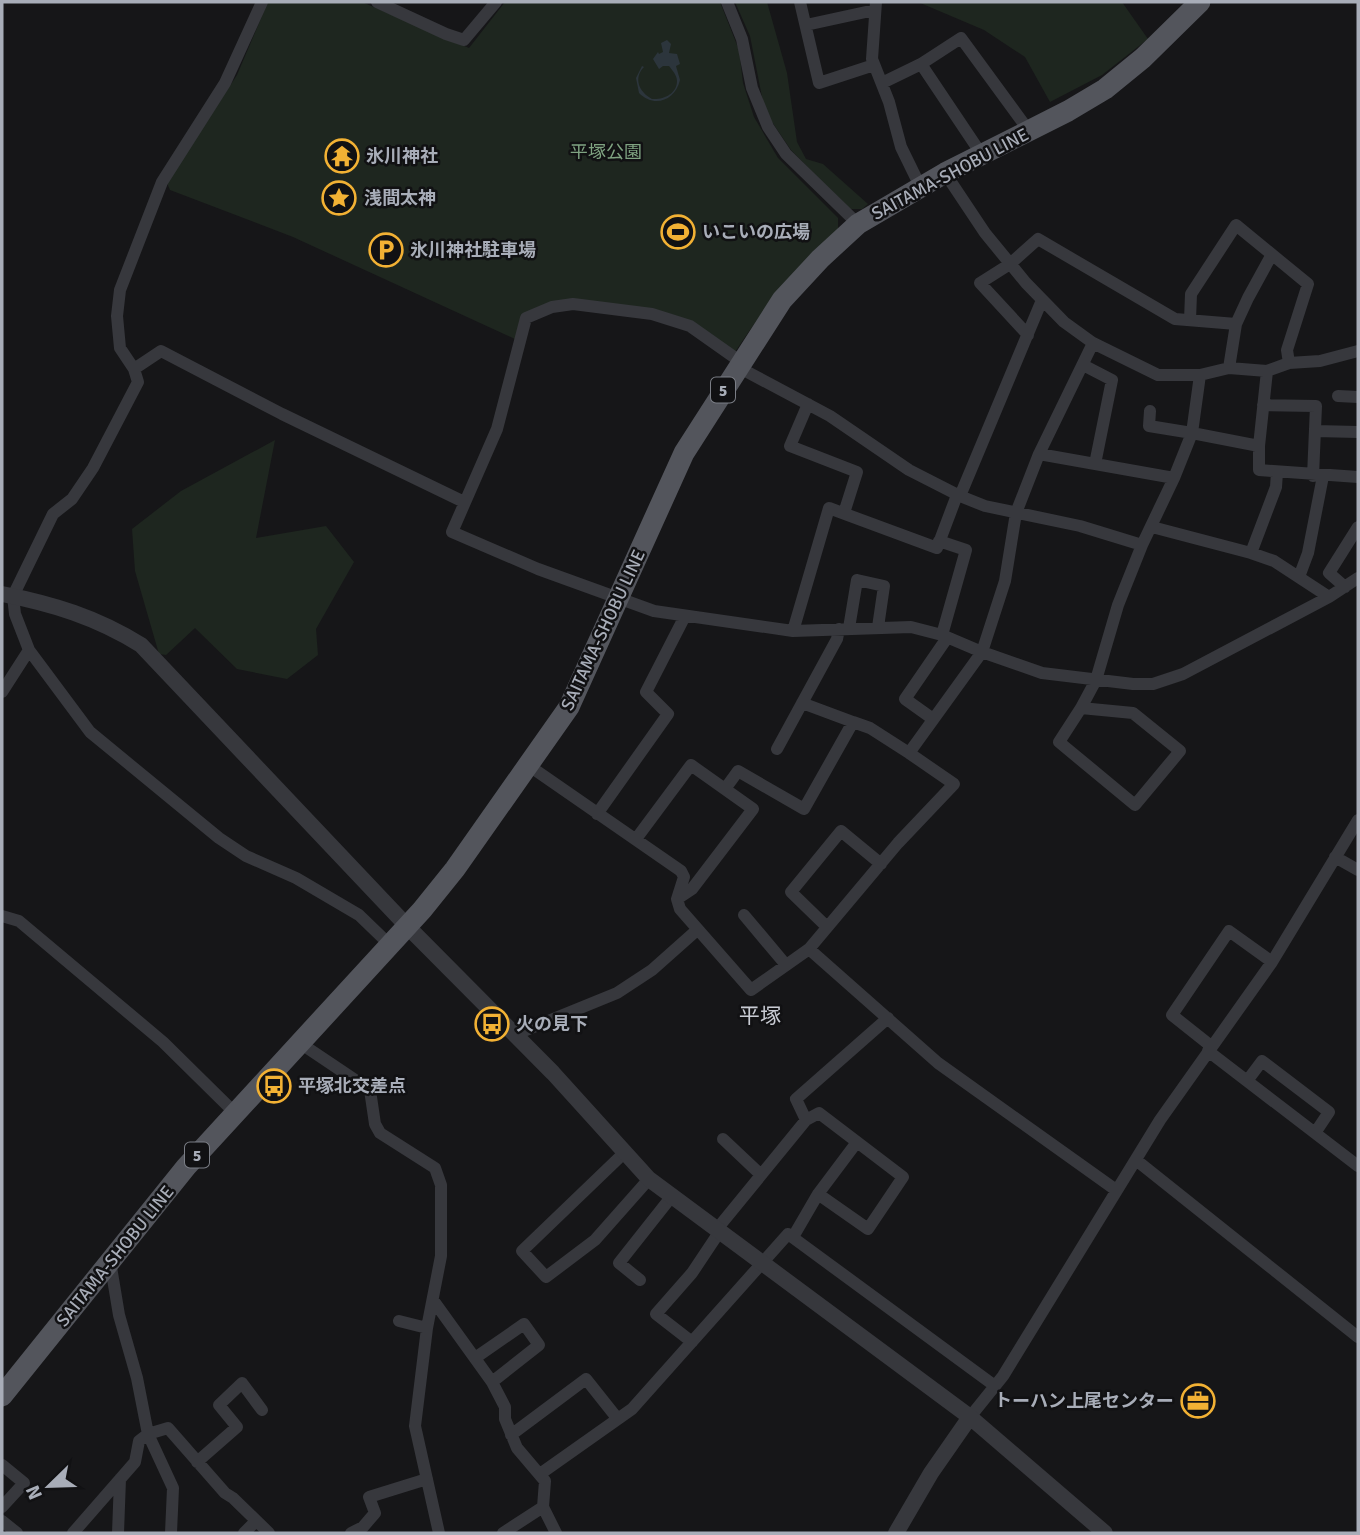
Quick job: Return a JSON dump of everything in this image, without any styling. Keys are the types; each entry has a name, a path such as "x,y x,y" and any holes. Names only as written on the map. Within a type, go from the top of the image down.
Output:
{"main road":[{"name":"SAITAMA-SHOBU LINE","path":"2,1396 186,1167 407,926 448,877 528,765 569,707 684,453 782,300 820,259 858,224 946,173 1105,89 1143,58 1200,2"}],"street":[{"path":"7,595 53,513 72,499 93,468 138,382 134,369 120,348 117,316 120,290 162,183 225,83 262,2"},
{"path":"377,2 464,40 496,2"},
{"path":"727,2 742,40 752,88 768,127 786,154 858,224"},
{"path":"800,2 819,83 874,65"},
{"path":"806,25 876,6 872,59 890,102 901,147 921,188"},
{"path":"882,83 921,64 961,38 1029,131"},
{"path":"921,64 982,155"},
{"path":"946,173 985,233 1064,322 1093,343 1158,375 1200,375 1229,368 1267,371 1289,363 1320,360 1358,351"},
{"path":"1191,320 1191,294 1236,225 1308,284 1287,350 1289,363"},
{"path":"1028,335 981,283 1010,264 1038,239 1175,319 1236,324"},
{"path":"1229,368 1236,324 1271,256"},
{"path":"793,631 829,508 937,548 1042,300"},
{"path":"1142,545 1080,526 985,506 958,496 909,470 830,416 740,364 690,327 652,314 573,304 552,307 526,318 497,429 452,532 538,569 654,611 793,631 911,627 945,636 1042,673 1153,684 1229,651 1329,597 1358,578"},
{"path":"909,753 982,652 1005,581 1016,513 1039,454 1093,343"},
{"path":"134,369 161,351 282,414 464,502"},
{"path":"1083,365 1112,380 1095,464"},
{"path":"1267,371 1259,470 1358,477"},
{"path":"1082,708 1133,713 1180,751 1135,805 1059,742 1082,708 1096,680 1118,605 1192,433 1200,375"},
{"path":"1338,396 1358,397"},
{"path":"808,404 790,446 857,472 844,513"},
{"path":"1264,405 1316,406 1318,476 1308,553 1299,577"},
{"path":"1150,411 1149,426 1259,446"},
{"path":"1315,431 1358,432"},
{"path":"1039,454 1174,478"},
{"path":"1251,553 1276,487 1277,472"},
{"path":"1152,527 1274,561 1329,597"},
{"path":"1345,587 1329,573 1358,527"},
{"path":"933,719 905,699 945,636 967,550 939,541"},
{"path":"777,749 844,629 856,580 884,586 878,627"},
{"path":"7,595 29,650 90,732 219,838 246,856 296,878 359,915 389,944"},
{"path":"7,595 96,619 141,645 407,926 580,1102 649,1179 970,1417 1105,1533"},
{"path":"597,814 668,714 646,692 685,617"},
{"path":"2,692 29,650"},
{"path":"528,765 681,871 684,877 677,899 680,909 751,990 809,948 954,784 870,728 802,703"},
{"path":"725,789 738,771 804,809 853,722"},
{"path":"636,839 691,765 753,809 692,889 677,899"},
{"path":"896,1533 931,1472 995,1386 1160,1120 1272,962 1358,820"},
{"path":"827,927 791,892 841,831 881,864"},
{"path":"1335,857 1358,870"},
{"path":"744,915 786,965"},
{"path":"2,916 19,921 163,1042 235,1113"},
{"path":"514,1035 617,993 652,970 697,930"},
{"path":"1272,962 1228,931 1172,1016 1247,1081 1358,1165"},
{"path":"809,948 938,1063 1116,1190"},
{"path":"806,1120 796,1099 888,1018"},
{"path":"300,1043 370,1090 375,1124 380,1133 435,1168 441,1185 441,1244 415,1426 439,1533"},
{"path":"1247,1081 1262,1061 1329,1112 1315,1133"},
{"path":"692,1342 656,1314 692,1273 719,1230 806,1120 819,1113 903,1177 868,1229 818,1194"},
{"path":"723,1139 761,1175"},
{"path":"793,1237 818,1194 857,1142"},
{"path":"624,1153 522,1251 546,1277 595,1240 649,1179"},
{"path":"1136,1160 1358,1337"},
{"path":"640,1280 619,1262 672,1196"},
{"path":"540,1474 632,1409 788,1234 995,1386"},
{"path":"110,1261 119,1315 141,1392 148,1434 173,1488 171,1533"},
{"path":"433,1300 492,1382 505,1407 505,1419 517,1448 545,1480 543,1507 556,1533"},
{"path":"399,1321 427,1328"},
{"path":"475,1359 524,1324 539,1345 492,1382"},
{"path":"511,1435 586,1379 617,1418"},
{"path":"197,1462 237,1427 219,1405 242,1383 262,1410"},
{"path":"73,1533 135,1462 139,1441 148,1434 167,1428 225,1493 269,1533"},
{"path":"2,1465 24,1483 2,1507"},
{"path":"118,1533 120,1479"},
{"path":"351,1533 363,1527 375,1513 369,1497 427,1479"},
{"path":"503,1533 543,1507"},
{"path":"2,1521 17,1533"},
{"path":"244,1533 256,1521"}],"green space":[{"name":"平塚公園","path":"268,2 362,2 469,48 505,2 720,2 739,50 743,83 754,117 778,158 838,218 838,229 783,287 735,352 692,322 573,299 523,314 515,339 293,237 170,190 167,183 237,75"},
{"path":"735,2 767,2 787,73 797,142 806,159 823,164 868,204 862,209 849,209 791,150 772,122 763,102 750,36"},
{"path":"918,2 1122,2 1148,39 1102,75 1050,102 1025,57 984,30"},
{"path":"275,440 256,538 326,526 354,562 316,629 318,655 287,679 237,669 195,628 166,655 159,654 135,571 132,529 181,491"}],"shaded area":[{"path":"667,40 671,44 669,53 677,54 680,64 676,66 680,80 669,97 651,100 639,93 636,78 642,66 644,67 639,76 639,84 644,93 652,99 669,95 676,86 676,77 669,66 659,69 653,59 658,52 663,52 661,43"}],"place":[{"name":"氷川神社","path":"342,156"},
{"name":"浅間太神","path":"339,198"},
{"name":"いこいの広場","path":"678,232"},
{"name":"氷川神社駐車場","path":"386,250"},
{"name":"火の見下","path":"492,1024"},
{"name":"平塚北交差点","path":"274,1086"},
{"name":"トーハン上尾センター","path":"1198,1401"}],"district":[{"name":"平塚","path":"760,1016"}]}
